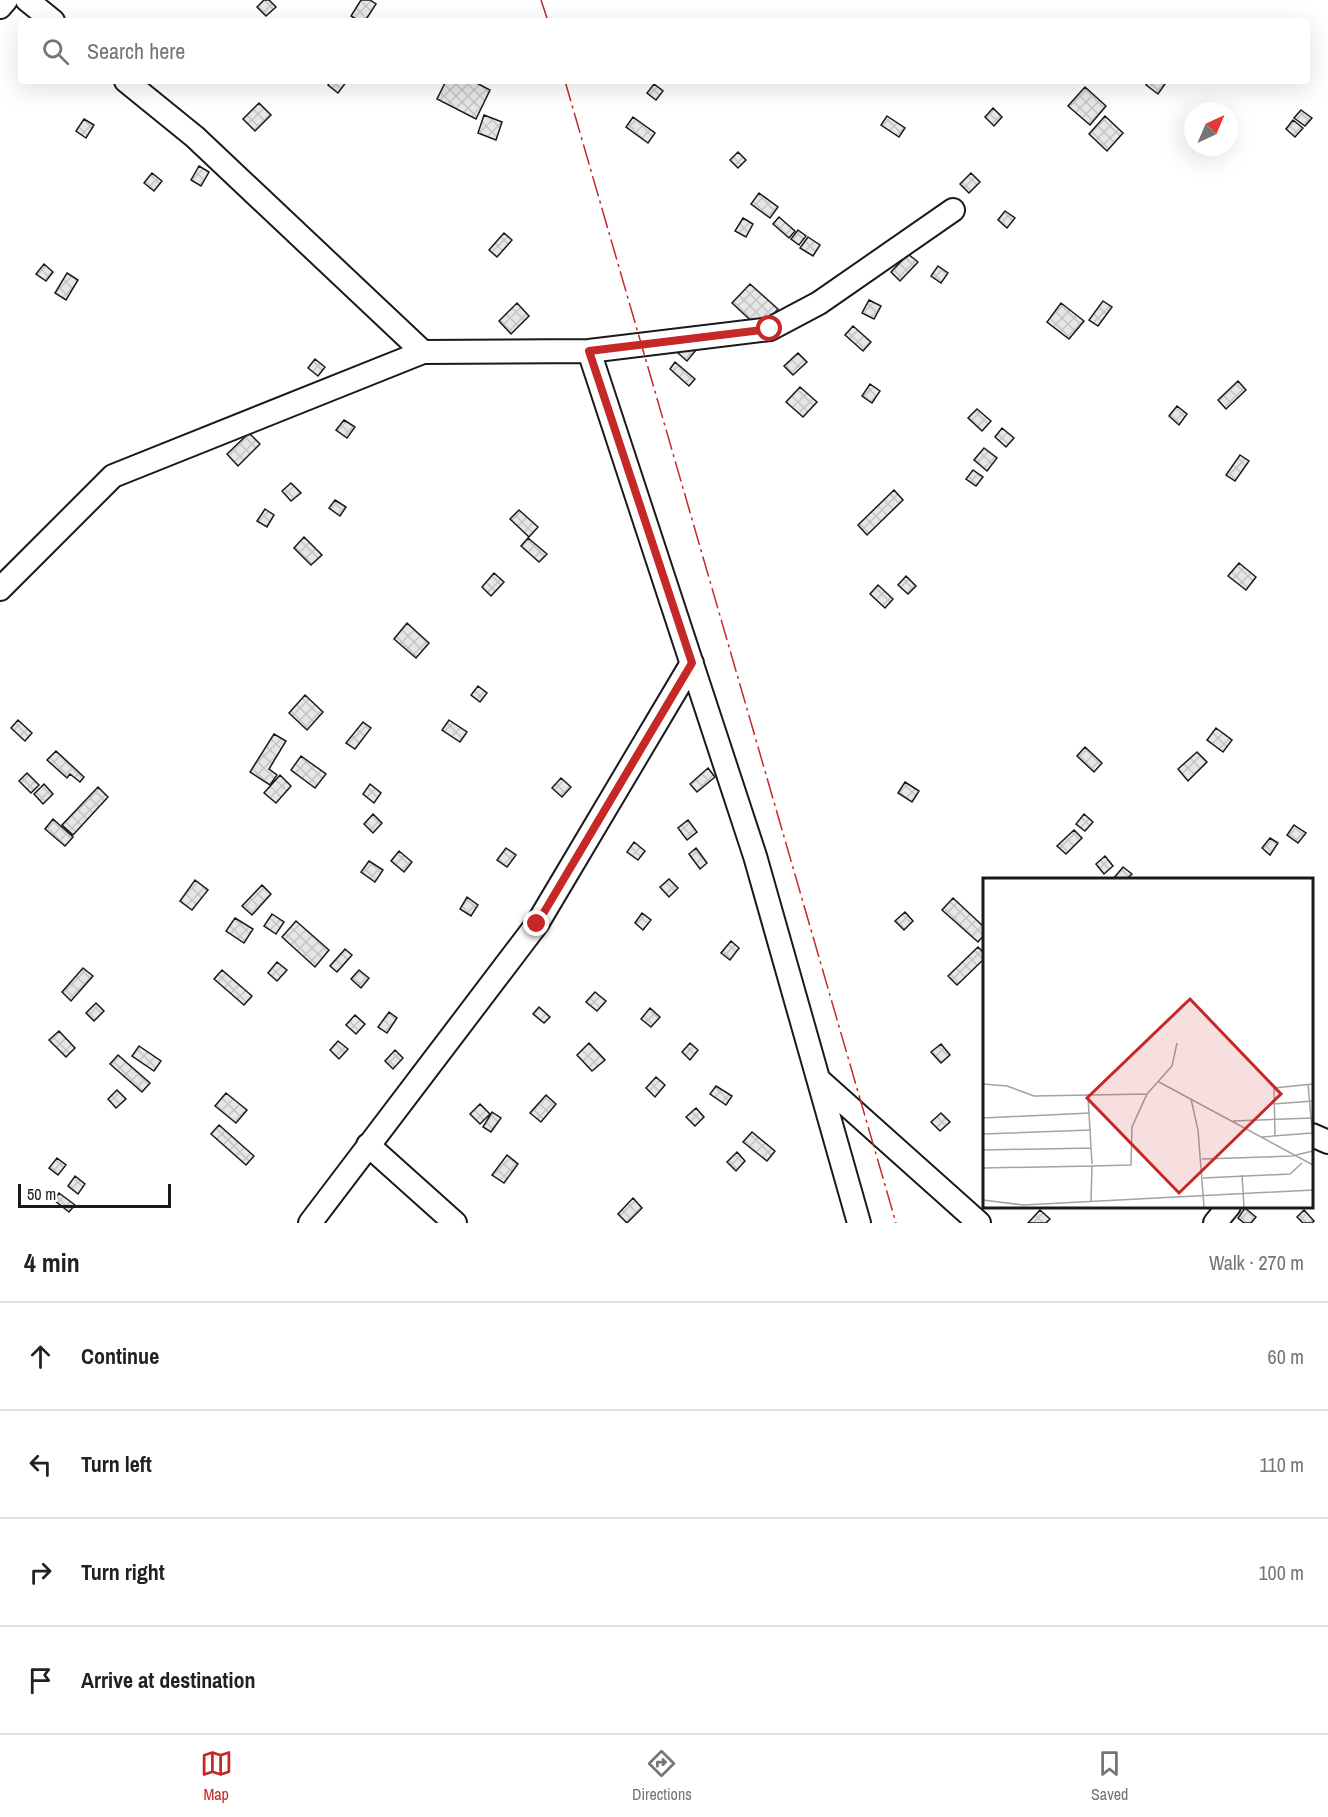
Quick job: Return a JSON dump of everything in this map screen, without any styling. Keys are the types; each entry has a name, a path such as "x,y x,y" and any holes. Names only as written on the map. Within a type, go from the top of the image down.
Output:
{"street":[{"path":"0,8 6,0"},
{"path":"27,0 49,18"},
{"path":"130,84 195,137 423,352"},
{"path":"0,589 113,476 423,352 589,351 770,329 819,303 953,210"},
{"path":"589,351 755,856 859,1223"},
{"path":"310,1223 537,924 692,663"},
{"path":"819,1080 979,1223"},
{"path":"1313,1136 1328,1142"},
{"path":"368,1145 454,1223"},
{"path":"1215,1223 1228,1208"}],"building":[{"path":"264,0 269,0 276,7 266,16 257,7"},
{"path":"361,0 370,0 376,4 367,18 351,16"},
{"path":"329,84 345,84 338,93"},
{"path":"444,84 479,84 490,90 476,119 437,99"},
{"path":"654,84 663,91 656,100 647,93"},
{"path":"1147,84 1165,84 1158,94"},
{"path":"1085,87 1106,106 1090,125 1068,106"},
{"path":"259,103 271,115 255,131 243,119"},
{"path":"993,108 1002,117 994,126 985,117"},
{"path":"1301,110 1312,118 1305,126 1294,118"},
{"path":"484,115 502,122 496,140 478,133"},
{"path":"887,116 905,128 899,137 881,125"},
{"path":"1105,116 1123,133 1107,151 1089,134"},
{"path":"633,117 655,133 648,143 626,127"},
{"path":"84,119 94,125 86,138 76,131"},
{"path":"1293,120 1303,128 1295,137 1286,129"},
{"path":"738,152 746,160 738,168 730,160"},
{"path":"199,166 209,172 201,186 191,180"},
{"path":"152,173 162,181 154,191 144,183"},
{"path":"971,173 980,182 969,193 960,184"},
{"path":"759,193 778,207 770,218 751,204"},
{"path":"1005,211 1015,218 1007,228 998,220"},
{"path":"779,217 795,231 789,238 773,224"},
{"path":"743,218 753,224 746,237 735,231"},
{"path":"798,230 806,236 799,245 791,239"},
{"path":"504,233 512,240 497,257 489,250"},
{"path":"808,237 820,245 813,256 800,248"},
{"path":"908,254 918,262 900,281 891,272"},
{"path":"44,264 53,272 46,281 36,274"},
{"path":"938,266 948,273 941,283 931,276"},
{"path":"67,273 78,280 66,300 55,293"},
{"path":"750,284 778,309 760,329 732,303"},
{"path":"869,300 881,306 874,319 862,313"},
{"path":"1103,301 1112,307 1098,326 1089,320"},
{"path":"517,303 529,316 511,334 499,321"},
{"path":"1061,303 1084,321 1069,339 1047,322"},
{"path":"853,326 871,342 863,351 845,335"},
{"path":"688,343 696,350 687,361 678,353"},
{"path":"798,353 807,362 793,375 784,366"},
{"path":"315,359 325,367 318,376 308,368"},
{"path":"675,362 695,379 689,386 670,369"},
{"path":"1238,381 1246,390 1226,409 1218,400"},
{"path":"870,384 880,391 872,403 862,396"},
{"path":"800,387 817,402 803,417 786,402"},
{"path":"1177,406 1187,414 1179,425 1169,416"},
{"path":"977,409 991,421 982,431 968,418"},
{"path":"344,420 355,427 347,438 336,430"},
{"path":"1002,428 1014,438 1006,447 995,437"},
{"path":"249,433 260,444 238,466 227,454"},
{"path":"984,448 997,458 987,471 974,460"},
{"path":"1240,455 1249,461 1235,481 1226,475"},
{"path":"973,470 983,477 976,486 966,479"},
{"path":"291,483 301,493 291,501 282,491"},
{"path":"894,490 903,500 867,535 858,525"},
{"path":"335,500 346,507 340,516 329,508"},
{"path":"265,509 274,515 267,527 257,521"},
{"path":"519,510 538,527 529,537 510,519"},
{"path":"304,537 322,555 311,565 294,548"},
{"path":"528,538 547,554 539,562 521,546"},
{"path":"1239,563 1256,577 1246,590 1228,576"},
{"path":"494,573 504,582 491,596 482,587"},
{"path":"906,576 916,586 908,594 898,585"},
{"path":"878,585 893,599 885,608 870,594"},
{"path":"407,623 429,643 416,658 394,639"},
{"path":"478,686 487,693 480,702 471,695"},
{"path":"305,695 323,712 307,730 289,713"},
{"path":"18,720 32,733 25,741 11,728"},
{"path":"449,720 467,732 460,742 442,730"},
{"path":"363,722 371,728 355,749 346,743"},
{"path":"1216,728 1232,740 1223,752 1207,740"},
{"path":"274,734 286,741 269,769 277,775 270,785 250,772"},
{"path":"1085,747 1102,763 1094,772 1077,756"},
{"path":"56,751 84,777 80,782 70,774 67,778 47,760"},
{"path":"1197,752 1207,762 1188,781 1178,769"},
{"path":"301,756 326,774 315,788 291,770"},
{"path":"708,768 715,777 697,792 690,784"},
{"path":"27,773 39,785 31,793 19,781"},
{"path":"280,775 291,786 276,803 264,793"},
{"path":"561,778 571,787 562,797 552,788"},
{"path":"905,782 919,791 912,802 898,793"},
{"path":"44,784 53,794 43,804 34,794"},
{"path":"370,784 381,793 374,803 363,794"},
{"path":"98,787 108,797 73,835 62,825"},
{"path":"373,814 382,823 373,833 364,824"},
{"path":"1084,814 1093,822 1085,831 1076,824"},
{"path":"53,819 73,837 65,846 45,829"},
{"path":"688,820 697,832 687,840 678,828"},
{"path":"1294,825 1306,833 1298,843 1287,835"},
{"path":"1074,830 1082,838 1066,854 1057,846"},
{"path":"1270,838 1278,843 1270,855 1262,848"},
{"path":"634,842 645,851 638,860 627,852"},
{"path":"506,848 516,855 507,867 497,860"},
{"path":"696,848 707,863 700,869 689,854"},
{"path":"399,851 412,862 404,872 391,861"},
{"path":"1105,856 1113,866 1104,874 1096,864"},
{"path":"369,861 383,870 375,882 361,872"},
{"path":"1123,867 1132,874 1128,878 1114,878"},
{"path":"669,879 678,888 669,897 660,887"},
{"path":"195,880 208,890 192,910 180,901"},
{"path":"262,885 271,894 252,915 242,906"},
{"path":"467,897 478,905 471,916 460,909"},
{"path":"953,898 983,926 983,936 978,942 942,910"},
{"path":"905,912 913,921 904,930 895,921"},
{"path":"642,913 651,920 643,930 635,923"},
{"path":"272,914 284,922 276,934 264,926"},
{"path":"235,918 253,929 244,943 226,931"},
{"path":"296,921 329,950 315,967 282,937"},
{"path":"731,941 739,948 730,960 721,953"},
{"path":"978,947 983,952 983,960 957,985 948,976"},
{"path":"345,949 352,955 337,972 330,966"},
{"path":"277,962 287,970 277,981 268,973"},
{"path":"83,968 93,976 71,1001 62,992"},
{"path":"222,970 252,996 244,1005 214,979"},
{"path":"359,970 369,978 361,988 351,979"},
{"path":"595,992 606,1001 597,1011 586,1002"},
{"path":"96,1003 104,1011 94,1021 86,1013"},
{"path":"539,1007 550,1017 544,1023 533,1014"},
{"path":"650,1008 660,1017 651,1027 641,1019"},
{"path":"389,1012 397,1018 387,1033 378,1027"},
{"path":"355,1015 365,1024 356,1034 346,1025"},
{"path":"59,1031 75,1048 66,1057 49,1040"},
{"path":"338,1041 348,1049 339,1059 330,1050"},
{"path":"589,1043 605,1060 592,1071 577,1055"},
{"path":"690,1043 698,1050 690,1060 682,1052"},
{"path":"941,1044 950,1055 941,1063 931,1052"},
{"path":"139,1046 161,1061 154,1071 132,1056"},
{"path":"395,1050 403,1058 393,1069 385,1061"},
{"path":"118,1055 150,1083 142,1092 110,1064"},
{"path":"656,1077 665,1085 655,1097 646,1088"},
{"path":"716,1086 732,1096 726,1105 710,1094"},
{"path":"117,1090 126,1099 116,1108 108,1099"},
{"path":"226,1093 247,1110 236,1123 215,1106"},
{"path":"546,1095 556,1104 541,1122 530,1113"},
{"path":"480,1104 490,1114 480,1124 470,1114"},
{"path":"696,1108 704,1117 695,1126 686,1117"},
{"path":"492,1112 501,1118 491,1132 483,1127"},
{"path":"941,1113 950,1122 940,1131 931,1122"},
{"path":"219,1125 254,1156 246,1165 211,1134"},
{"path":"752,1132 775,1151 767,1161 743,1142"},
{"path":"737,1152 745,1161 736,1171 727,1162"},
{"path":"507,1155 518,1164 504,1183 492,1175"},
{"path":"57,1158 66,1165 58,1175 49,1168"},
{"path":"75,1176 85,1184 78,1194 68,1186"},
{"path":"59,1193 75,1205 69,1212 54,1200"},
{"path":"633,1198 642,1208 627,1223 618,1214"},
{"path":"1245,1208 1256,1217 1251,1223 1244,1223 1238,1218"},
{"path":"1040,1210 1050,1219 1046,1223 1028,1223"},
{"path":"1304,1210 1314,1221 1312,1223 1303,1223 1297,1217"}],"power":[{"path":"541,0 547,18"},
{"path":"566,84 896,1223"}],"route":[{"path":"537,924 692,663 589,351 770,329"}]}
